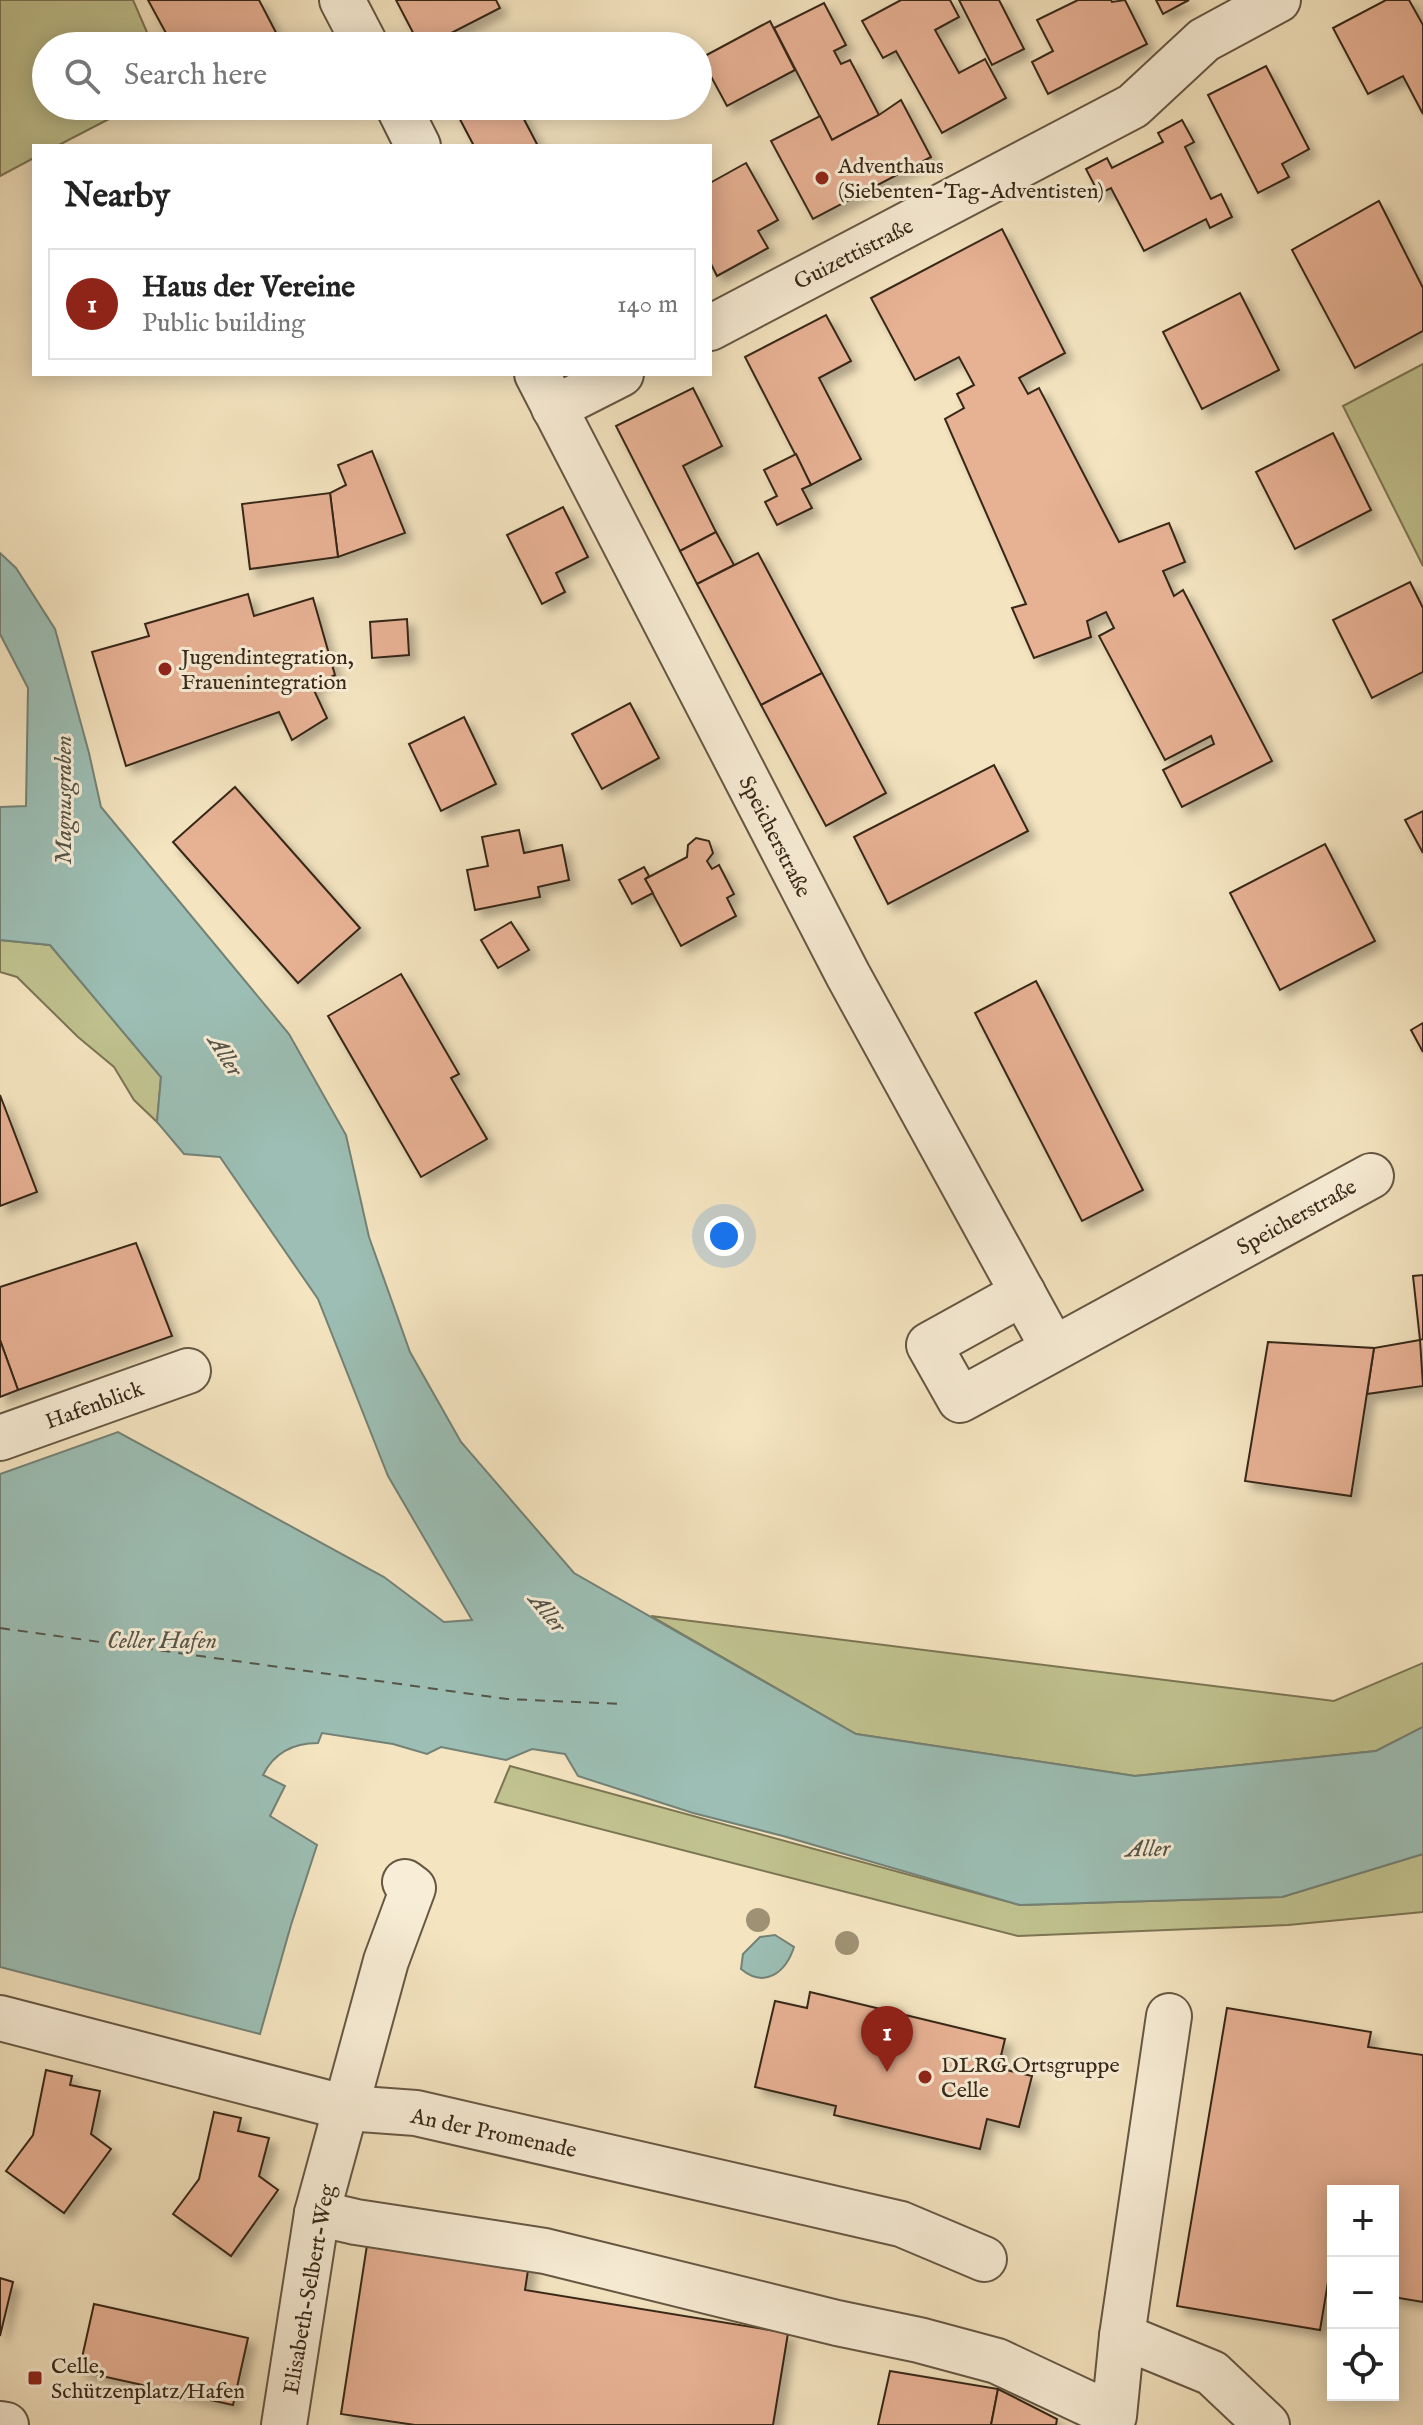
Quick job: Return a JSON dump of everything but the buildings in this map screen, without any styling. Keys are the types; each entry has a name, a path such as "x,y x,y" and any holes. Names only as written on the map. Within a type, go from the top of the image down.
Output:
{"street":[{"path":"342,0 359,32"},
{"name":"Guizettistraße","path":"712,327 1133,106 1204,40 1278,0"},
{"path":"405,120 417,144"},
{"path":"546,391 612,376"},
{"name":"Speicherstraße","path":"546,391 843,965 1053,1348"},
{"name":"Speicherstraße","path":"1023,1293 929,1345 960,1400 1371,1176"},
{"name":"Hafenblick","path":"0,1438 188,1371"},
{"name":"Elisabeth-Selbert-Weg","path":"284,2425 317,2213 386,1961 413,1888 405,1882"},
{"path":"317,2213 356,2222 545,2251 837,2323 919,2340 997,2361 1114,2416 1122,2336 1169,2016"},
{"name":"An der Promenade","path":"0,2018 347,2108 416,2113 901,2224 984,2259"},
{"path":"1122,2336 1212,2373 1267,2425"},
{"path":"0,2424 6,2425"}],"green space":[{"path":"0,0 133,0 147,32 32,32 32,120 107,120 61,144 32,144 32,159 0,176"},
{"path":"1423,364 1423,566 1343,406"},
{"path":"0,940 50,945 161,1077 157,1122 134,1100 114,1067 78,1037 17,977 0,972"},
{"path":"651,1616 1334,1701 1423,1663 1423,1727 1376,1751 1135,1776 856,1734"},
{"path":"510,1766 1020,1905 1282,1897 1423,1854 1423,1912 1288,1925 1018,1936 495,1802"}],"water":[{"path":"0,553 16,568 55,629 101,807 289,1034 346,1135 369,1237 410,1352 461,1442 574,1573 856,1734 1135,1776 1376,1751 1423,1727 1423,1854 1282,1897 1020,1905 693,1813 578,1776 565,1754 532,1749 506,1760 441,1747 427,1754 393,1744 322,1733 318,1743 293,1747 279,1755 263,1775 285,1786 270,1816 317,1845 260,2034 0,1967 0,1474 118,1432 384,1577 444,1622 472,1620 388,1476 318,1299 220,1157 184,1154 157,1122 161,1077 50,945 0,940 0,807 26,806 28,688 0,634"},
{"path":"775,1935 794,1947 780,1970 774,1975 758,1978 741,1969 743,1954 760,1937"}],"ferry route":[{"path":"0,1628 507,1699 622,1704"}],"place":[{"name":"Adventhaus (Siebenten-Tag-Adventisten)","path":"822,178"},
{"name":"Jugendintegration, Frauenintegration","path":"165,669"},
{"name":"Haus der Vereine","path":"887,2072"},
{"name":"DLRG Ortsgruppe Celle","path":"925,2077"},
{"name":"Celle, Schützenplatz/Hafen","path":"35,2378"}],"water label":[{"name":"Magnusgraben","path":"63,800"},
{"name":"Aller","path":"226,1055"},
{"name":"Aller","path":"548,1612"},
{"name":"Celler Hafen","path":"162,1640"},
{"name":"Aller","path":"1148,1848"}]}
